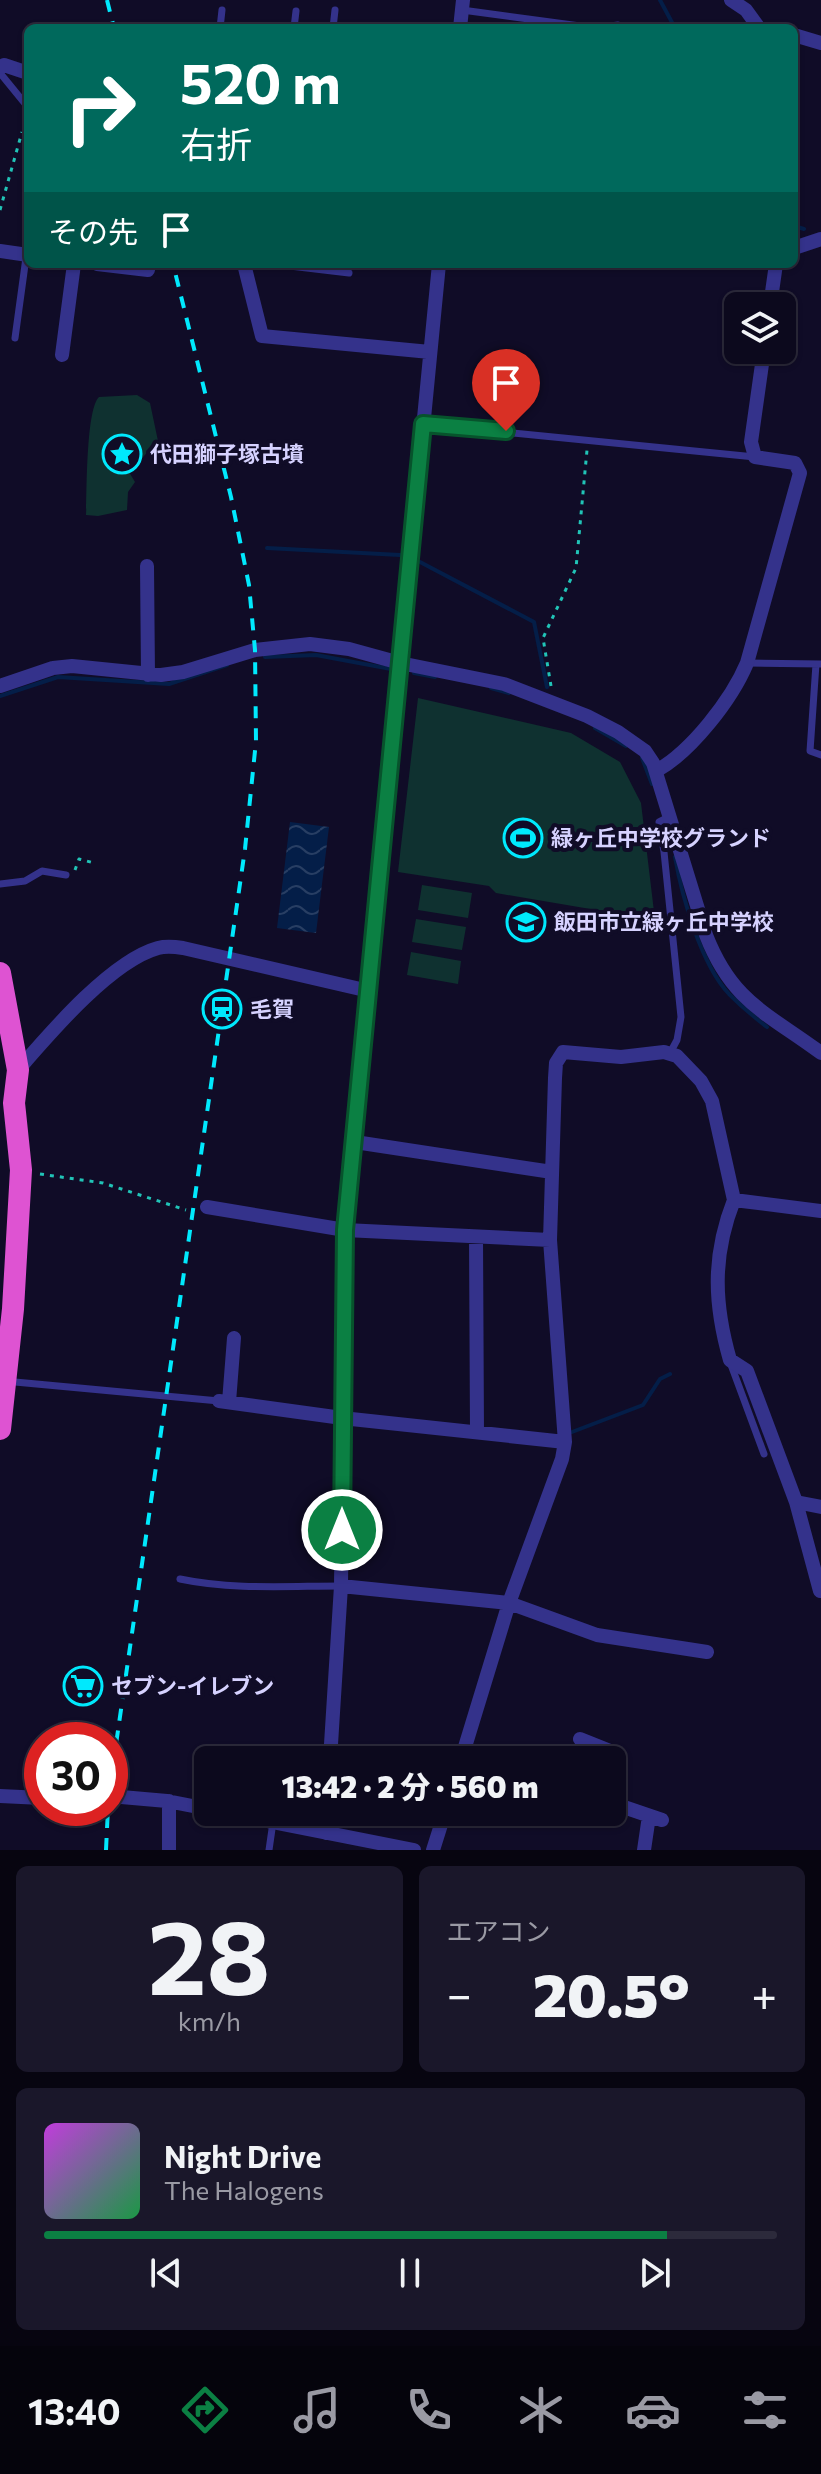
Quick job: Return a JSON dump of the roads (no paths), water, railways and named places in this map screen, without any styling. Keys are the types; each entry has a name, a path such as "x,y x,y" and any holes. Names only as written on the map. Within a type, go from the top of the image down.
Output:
{"highway":[{"path":"0,973 18,1070 7,1109 21,1170 13,1309 0,1429"}],"street":[{"path":"731,0 746,10 756,24"},
{"path":"798,36 821,43"},
{"path":"0,70 4,65 24,72"},
{"path":"798,247 821,239"},
{"path":"0,251 24,251"},
{"path":"62,355 73,268"},
{"path":"131,268 148,270"},
{"path":"245,268 262,336 430,352"},
{"path":"331,1746 341,1586 345,1230 439,268"},
{"path":"772,292 775,268"},
{"path":"656,771 670,764 721,709 738,684 747,663 800,473 795,463 755,457 751,442 762,364"},
{"path":"147,566 148,675"},
{"path":"0,686 53,668 72,666 148,675 183,672 241,653 310,644 349,649 400,663 504,684 587,716 645,751 656,771 666,818 716,960 733,986 753,1006 821,1053"},
{"path":"18,1070 61,1020 99,985 134,959 160,947 183,948 369,991"},
{"path":"465,1746 509,1603 562,1459 565,1442 550,1240 556,1063 563,1052 621,1057 670,1053 692,1070 712,1101 734,1200 716,1270 716,1292 730,1360 747,1371 796,1502 820,1591"},
{"path":"355,1142 552,1172"},
{"path":"734,1200 821,1211"},
{"path":"207,1207 345,1230 550,1240"},
{"path":"476,1237 477,1432"},
{"path":"234,1338 224,1402 565,1442"},
{"path":"796,1502 821,1507"},
{"path":"341,1586 509,1603 597,1635 707,1652"},
{"path":"580,1739 592,1746"},
{"path":"0,1796 24,1797"},
{"path":"128,1798 194,1806"},
{"path":"169,1801 169,1850"},
{"path":"626,1808 656,1818 644,1850"},
{"path":"292,1826 414,1850"},
{"path":"326,1826 326,1833"},
{"path":"433,1850 441,1826"}],"lane":[{"path":"463,5 572,24"},
{"path":"220,24 222,10"},
{"path":"333,24 335,10"},
{"path":"294,24 296,11"},
{"path":"0,70 24,102"},
{"path":"15,338 25,268"},
{"path":"307,268 349,273"},
{"path":"423,424 755,457"},
{"path":"747,663 818,664 810,751 821,755"},
{"path":"666,818 681,1017 677,1040 670,1053"},
{"path":"0,884 25,881 42,871 66,875"},
{"path":"730,1360 764,1454"},
{"path":"15,1382 224,1402"},
{"path":"180,1579 238,1586 341,1586"},
{"path":"269,1850 272,1826"}],"water":[{"path":"290,822 329,827 316,933 277,928"}],"waterway":[{"path":"660,0 673,24"},
{"path":"798,227 804,229"},
{"path":"267,548 400,555"},
{"path":"420,562 534,622 547,687"},
{"path":"265,657 316,655 391,669"},
{"path":"0,696 58,677 169,684 227,665"},
{"path":"414,673 435,677"},
{"path":"491,688 509,693"},
{"path":"595,728 626,746"},
{"path":"642,758 652,784"},
{"path":"675,857 688,910 710,966 729,994 767,1027"},
{"path":"572,1432 643,1405 660,1379 670,1374"}],"railway":[{"path":"107,0 113,24"},
{"path":"119,1722 245,849 256,741 255,650 249,585 231,497 174,268"},
{"path":"106,1850 107,1826"}],"place":[{"name":"代田獅子塚古墳","path":"122,454"},
{"name":"緑ヶ丘中学校グランド","path":"523,838"},
{"name":"飯田市立緑ヶ丘中学校","path":"526,922"},
{"name":"毛賀","path":"222,1009"},
{"name":"セブン-イレブン","path":"83,1686"}]}
